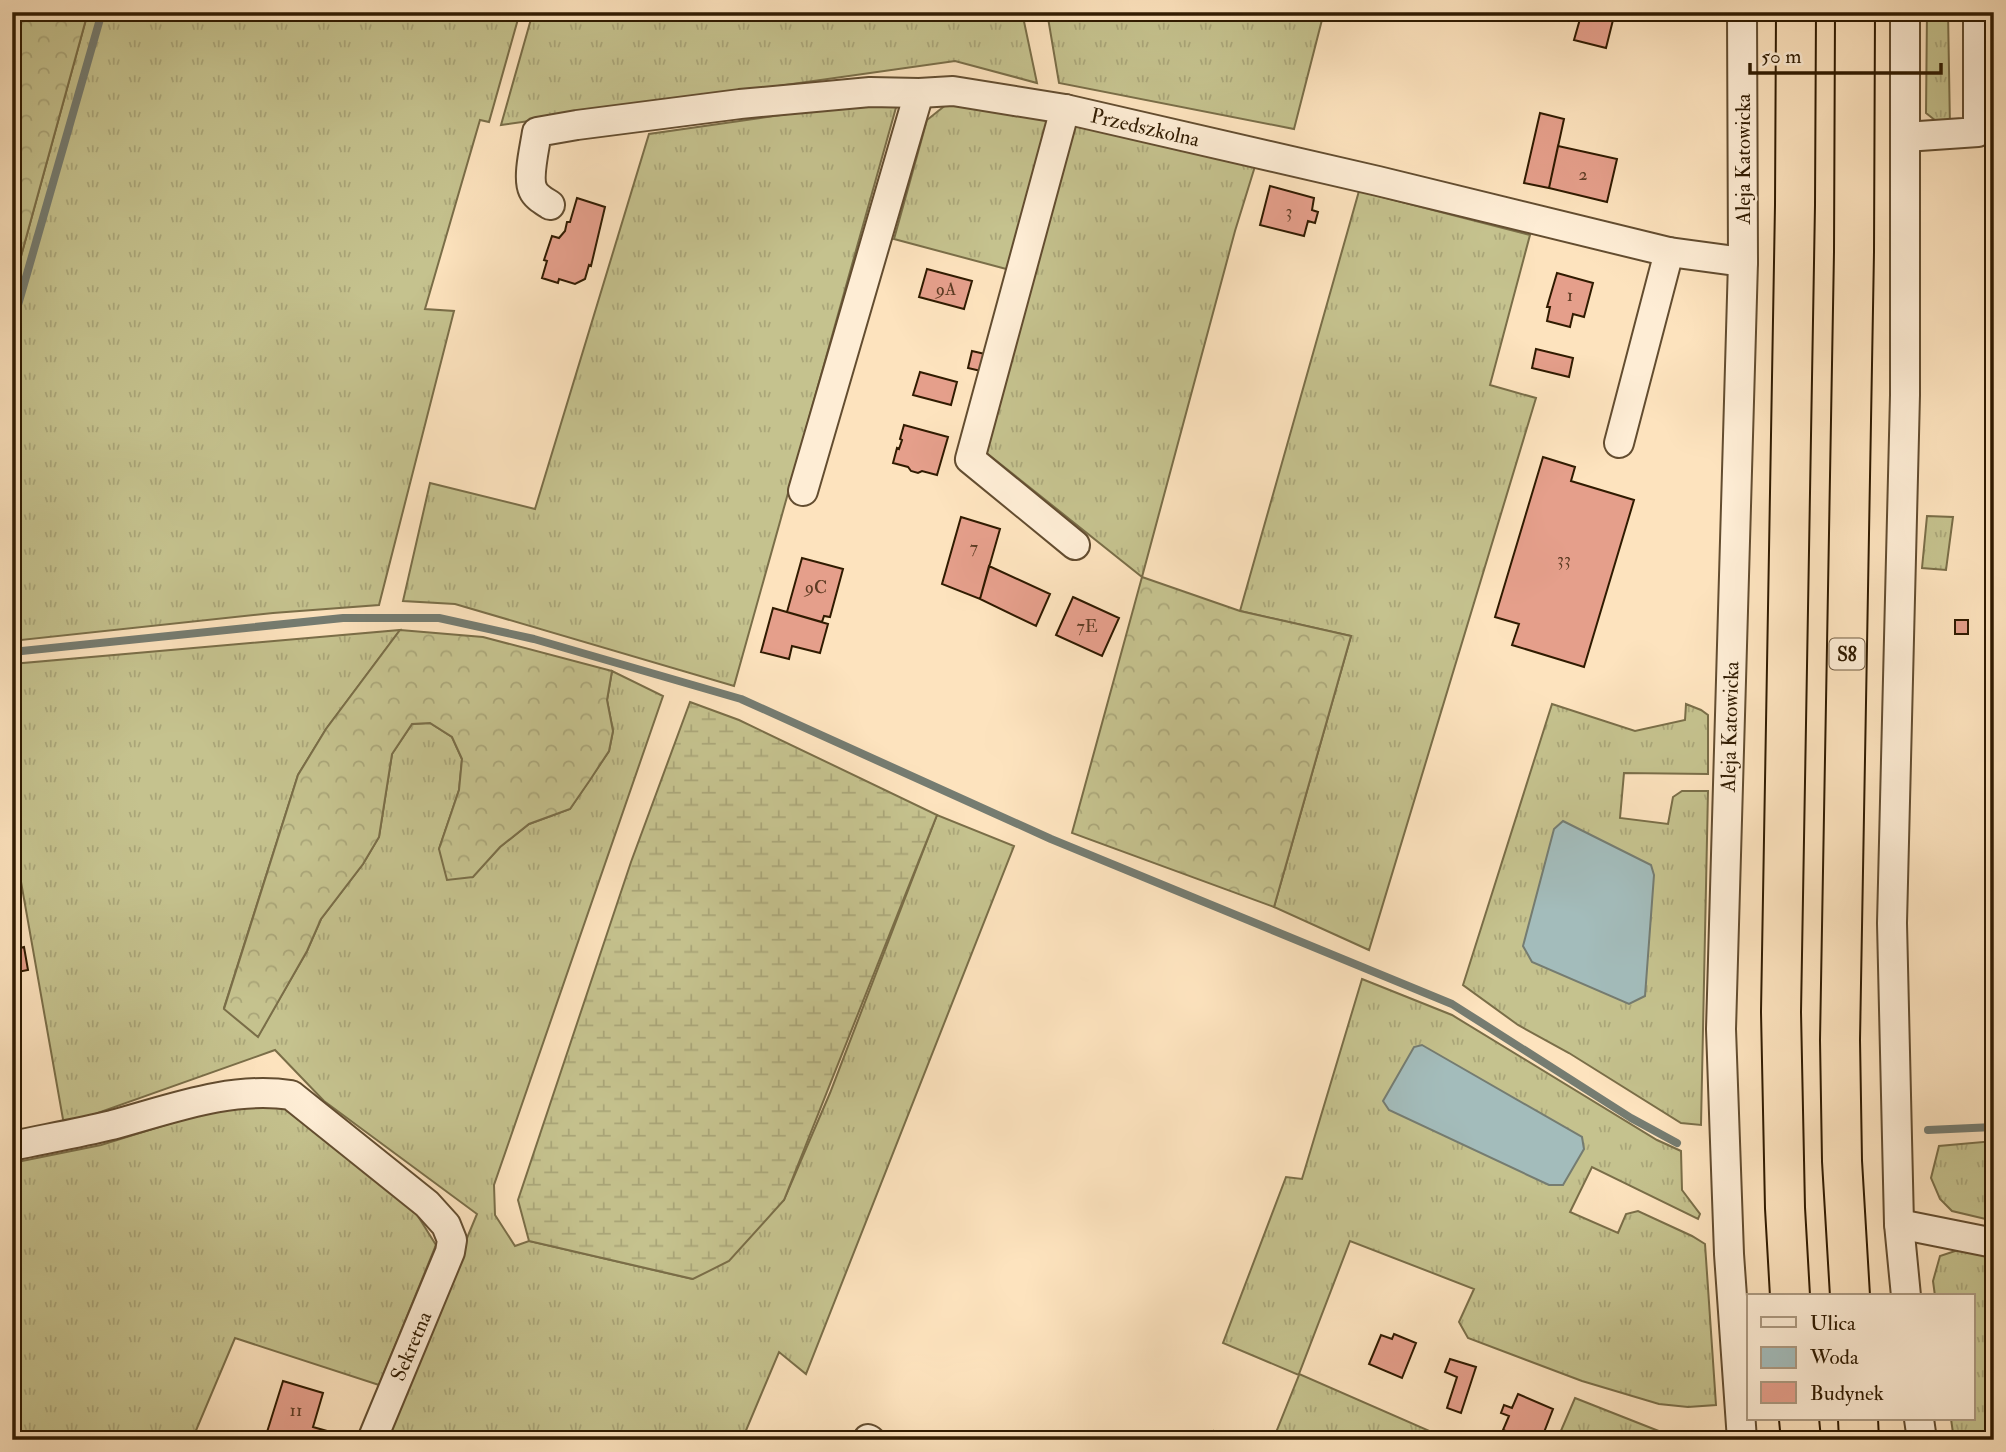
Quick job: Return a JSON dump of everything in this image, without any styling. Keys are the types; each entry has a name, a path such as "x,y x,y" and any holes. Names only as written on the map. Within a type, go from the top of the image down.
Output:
{"highway":[{"path":"1790,1294 1785,1208 1781,1012 1796,12"},
{"name":"S8","path":"1850,1294 1842,1161 1840,1040 1854,266 1855,12"},
{"path":"1799,1420 1801,1440"},
{"path":"1858,1420 1860,1440"}],"street":[{"name":"Aleja Katowicka","path":"1742,12 1744,262 1721,1028 1729,1254 1742,1440"},
{"path":"1905,12 1905,395 1892,923 1899,1224 1906,1294"},
{"path":"1905,137 1986,132 1978,12"},
{"name":"Przedszkolna","path":"550,205 532,189 537,132 740,104 870,92 953,91 1065,109 1669,252 1744,262"},
{"path":"803,491 919,93"},
{"path":"1065,109 970,459 1074,545"},
{"path":"1619,443 1669,252"},
{"name":"Sekretna","path":"12,1146 108,1126 228,1094 267,1091 291,1095 427,1204 446,1225 452,1240 450,1252 372,1440"},
{"path":"1899,1224 1994,1243"},
{"path":"1919,1420 1922,1440"}],"green space":[{"path":"12,12 88,12 12,289"},
{"path":"88,12 520,12 489,122 480,120 425,309 454,311 379,605 273,613 12,641 12,289"},
{"path":"533,12 1022,12 1037,83 955,61 501,125"},
{"path":"1047,12 1324,12 1294,129 1059,83"},
{"path":"1927,12 1948,12 1950,127 1926,113"},
{"path":"969,103 1048,120 1010,270 894,239 927,120 947,104"},
{"path":"897,104 734,686 455,604 403,601 430,483 535,509 649,134 836,107"},
{"path":"1083,123 1256,163 1235,231 1142,577 984,451 1068,131"},
{"path":"1359,191 1530,235 1490,385 1536,398 1369,950 1274,907 1351,636 1240,611"},
{"path":"1927,516 1953,517 1946,570 1922,568"},
{"path":"1142,577 1240,611 1351,636 1274,907 1072,833"},
{"path":"400,630 326,729 298,775 224,1008 258,1036 307,951 321,919 363,864 379,837 392,754 412,724 430,723 452,737 462,759 459,790 439,849 472,877 500,847 529,824 570,809 609,751 613,731 607,700 612,671 663,696 494,1185 495,1215 515,1246 529,1241 692,1279 784,1200 830,1093 937,815 1014,846 806,1374 779,1352 742,1440 383,1440 477,1214 324,1101 275,1050 64,1125 12,831 12,664"},
{"path":"400,630 483,637 612,671 607,700 613,731 609,751 570,809 529,824 500,847 473,877 447,880 439,849 459,790 462,759 452,737 430,723 412,724 392,754 379,837 363,864 321,919 307,951 258,1037 224,1009 298,775 326,729"},
{"path":"690,702 739,720 937,815 784,1200 729,1261 693,1279 529,1241 518,1200 631,862"},
{"path":"1552,704 1635,731 1685,720 1686,704 1708,715 1708,774 1624,773 1620,818 1668,824 1673,797 1682,791 1708,791 1701,1125 1681,1123 1569,1053 1518,1025 1463,985"},
{"path":"1362,979 1452,1015 1657,1140 1681,1151 1682,1190 1700,1214 1698,1219 1592,1167 1570,1212 1618,1233 1626,1214 1638,1211 1705,1244 1716,1405 1688,1407 1659,1404 1582,1381 1468,1338 1459,1322 1474,1289 1350,1241 1299,1374 1441,1436 1440,1440 1273,1440 1299,1375 1223,1343 1286,1177 1302,1179"},
{"path":"279,1104 416,1213 436,1245 379,1385 235,1338 192,1440 12,1440 12,1163 101,1145 220,1108"},
{"path":"1994,1141 1994,1221 1952,1211 1940,1199 1931,1178 1939,1146"},
{"path":"1958,1250 1994,1258 1994,1421 1991,1430 1954,1440 1951,1420 1974,1420 1974,1294 1935,1294 1933,1281 1940,1256"},
{"path":"1575,1398 1679,1439 1557,1440"}],"water":[{"path":"1563,821 1651,865 1654,875 1645,996 1629,1004 1532,962 1523,946 1554,829"},
{"path":"1422,1045 1582,1137 1584,1149 1563,1185 1549,1185 1389,1110 1383,1101 1414,1047"}],"building":[{"path":"1582,12 1615,12 1606,48 1574,40"},
{"path":"1540,113 1564,119 1549,188 1524,183"},
{"path":"1558,146 1617,159 1607,202 1549,188"},
{"path":"1270,186 1314,198 1312,210 1318,212 1315,223 1308,221 1304,236 1260,225"},
{"path":"577,198 605,207 591,266 589,265 585,279 575,284 542,278 547,261 544,260 552,236 559,238 565,231"},
{"path":"927,269 972,281 964,309 919,297"},
{"path":"1557,273 1593,283 1584,317 1573,314 1570,327 1547,321 1550,307 1547,307"},
{"path":"1536,349 1573,358 1569,377 1532,368"},
{"path":"972,351 985,354 981,371 968,368"},
{"path":"920,372 957,382 951,405 913,395"},
{"path":"904,425 948,437 937,475 922,471 918,473 893,463 902,440 900,439"},
{"path":"1543,457 1575,467 1571,481 1634,500 1584,667 1512,645 1519,624 1495,617"},
{"path":"961,517 1000,529 980,599 942,584"},
{"path":"802,558 843,569 830,617 824,616 822,622 787,612"},
{"path":"989,566 1050,594 1036,626 980,599"},
{"path":"1073,597 1119,618 1102,656 1056,635"},
{"path":"773,608 828,624 820,653 792,646 789,659 761,652"},
{"path":"1955,620 1968,620 1968,634 1955,634"},
{"path":"24,947 28,970 12,973 12,950"},
{"path":"1394,1334 1416,1343 1402,1378 1369,1364 1381,1335 1392,1339"},
{"path":"1450,1359 1476,1367 1461,1413 1447,1408 1457,1377 1445,1372"},
{"path":"283,1381 323,1393 313,1427 327,1431 324,1440 292,1440 267,1432"},
{"path":"1518,1394 1553,1409 1541,1440 1528,1440 1503,1430 1509,1416 1501,1413 1504,1405 1512,1408"},
{"path":"1214,1431 1238,1440 1210,1440"}],"waterway":[{"path":"12,326 102,12"},
{"path":"12,652 343,618 439,618 534,639 741,699 1051,839 1452,1004 1631,1118 1677,1143"},
{"path":"1928,1130 1994,1127"}]}
